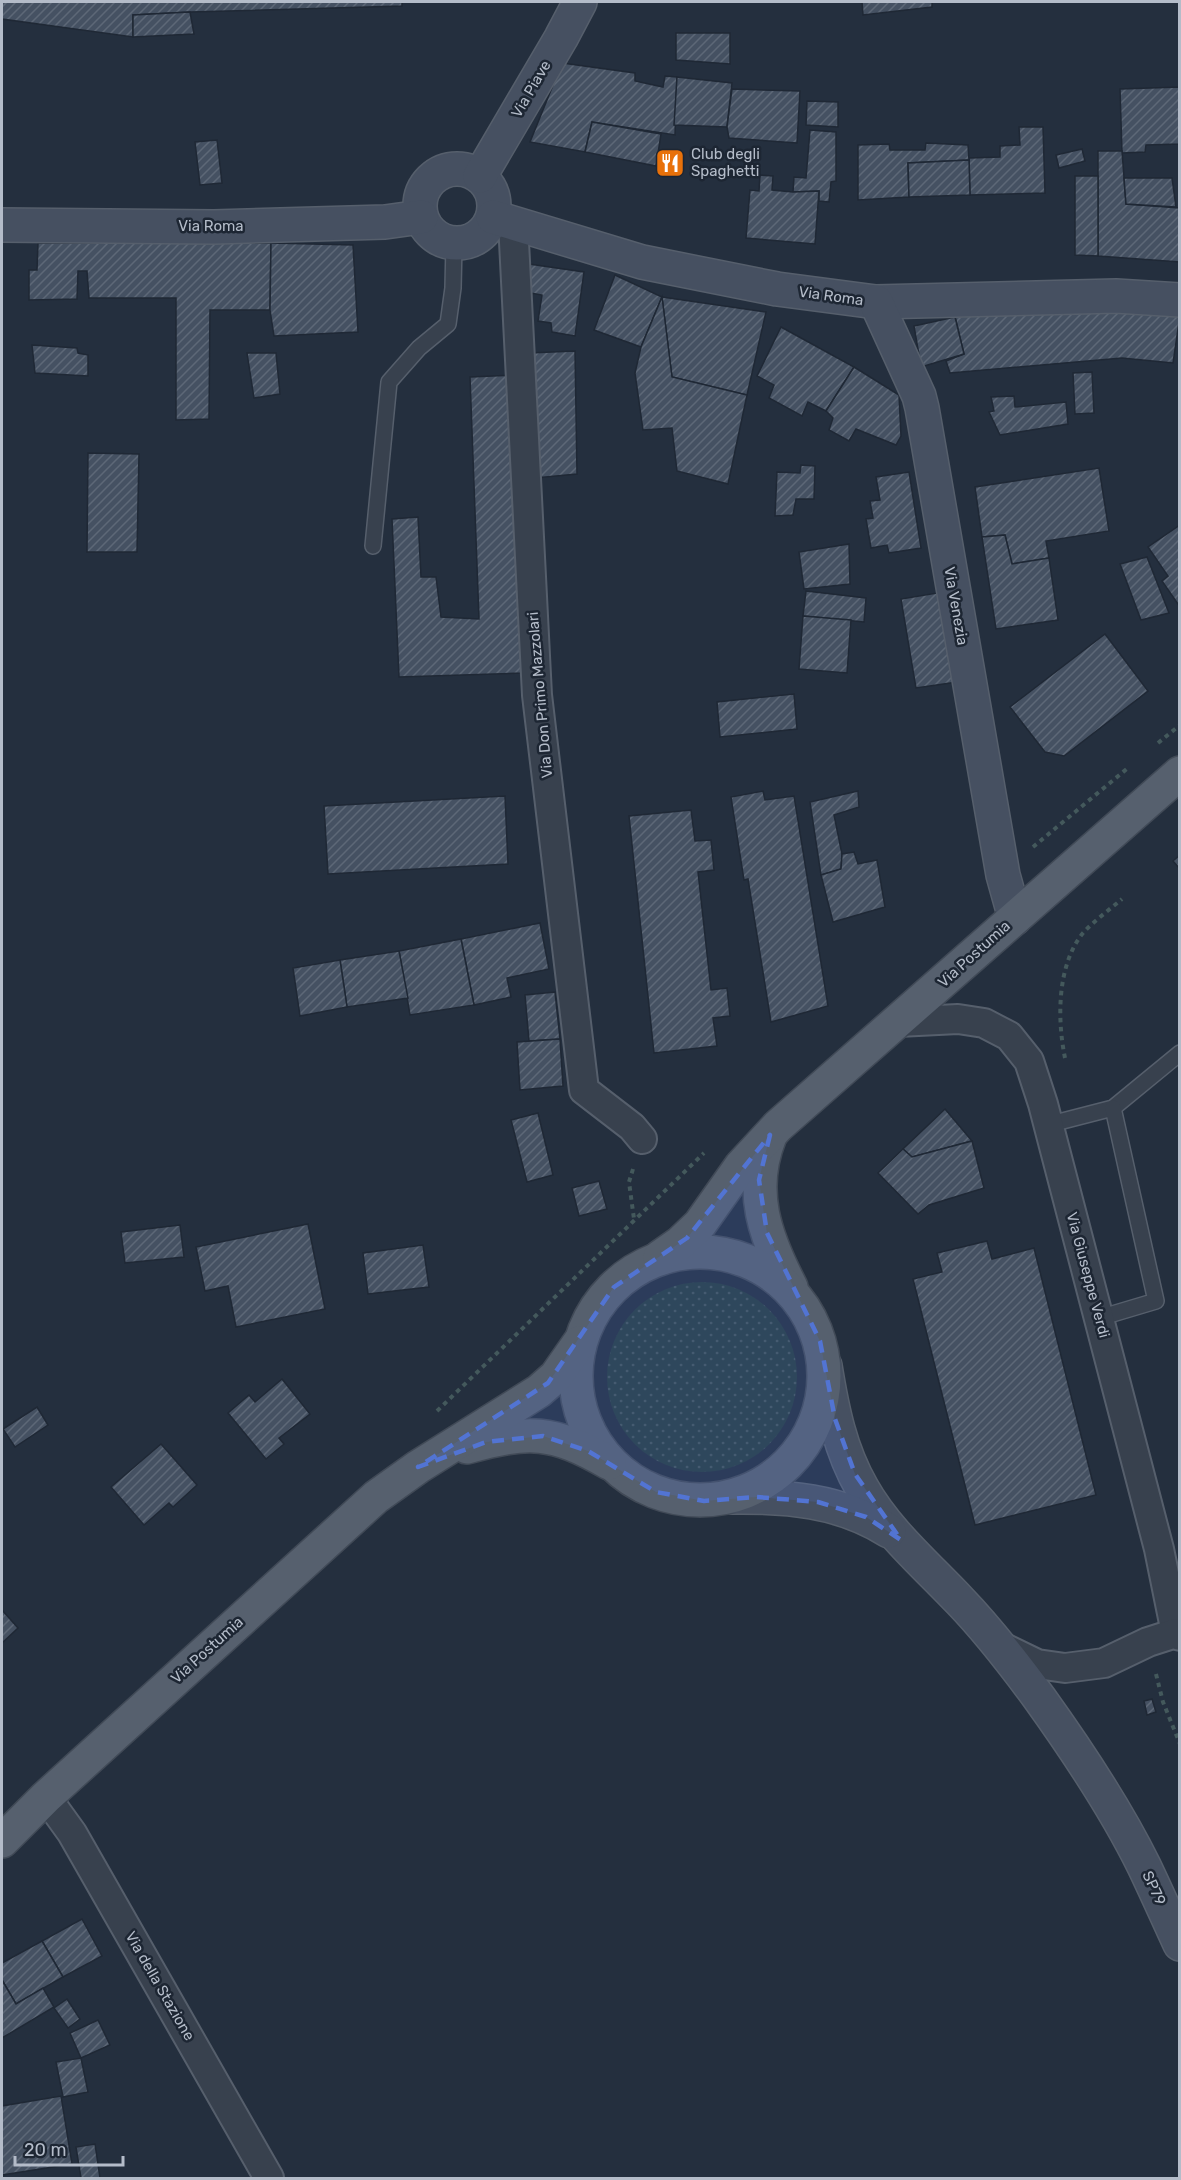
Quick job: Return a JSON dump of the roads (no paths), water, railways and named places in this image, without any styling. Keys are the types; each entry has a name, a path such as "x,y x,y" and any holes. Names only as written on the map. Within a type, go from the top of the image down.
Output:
{"main road":[{"name":"Via Postumia","path":"657,1260 700,1224 741,1166 770,1135 1179,773"},
{"path":"770,1135 760,1168 759,1196 767,1233 796,1296 814,1325 825,1366 818,1417 807,1440 792,1460 753,1490 704,1501 679,1499 656,1492 633,1481 614,1466 598,1448 578,1402 576,1378 578,1353 583,1335 597,1307 614,1287 634,1271 657,1260 682,1253 707,1252 733,1256 757,1264 778,1278 796,1296"},
{"name":"Via Postumia","path":"2,1841 46,1797 350,1519 418,1467 539,1391 564,1366 583,1335"},
{"name":"Via Postumia","path":"418,1467 466,1447 507,1437 529,1435 543,1436 573,1445 614,1466"}],"street":[{"name":"Via Piave","path":"480,176 580,2"},
{"path":"458,168 480,176 493,194 494,206 503,219 487,228 478,237 466,242 454,244 433,236 425,227 419,206 421,194 435,175 458,168"},
{"name":"Via Roma","path":"2,225 214,227 385,222 421,217"},
{"name":"Via Roma","path":"503,219 642,262 777,289 876,302 1116,296 1179,300"},
{"name":"Via Don Primo Mazzolari","path":"503,219 537,695 584,1090 632,1127 642,1139"},
{"name":"Via Venezia","path":"876,302 919,396 922,408 1003,875 1015,918"},
{"name":"Via Giuseppe Verdi","path":"898,1022 958,1019 984,1023 1009,1036 1029,1061 1036,1078 1099,1318 1159,1549 1178,1634 1148,1642 1104,1663 1065,1668 1037,1664 1000,1646"},
{"path":"825,1366 838,1431 855,1474 873,1504 901,1539"},
{"path":"729,1497 797,1499 834,1506 866,1517 901,1539"},
{"name":"SP79","path":"901,1539 1000,1646 1041,1700 1113,1810 1143,1865 1179,1944"},
{"name":"Via della Stazione","path":"46,1797 72,1833 269,2178"}],"lane":[{"path":"373,546 389,382 419,348 448,324 453,288 454,244"},
{"path":"1047,1125 1113,1108 1179,1053"},
{"path":"1099,1318 1156,1301 1113,1108"}],"place":[{"name":"Club degli Spaghetti","path":"670,163"}]}
